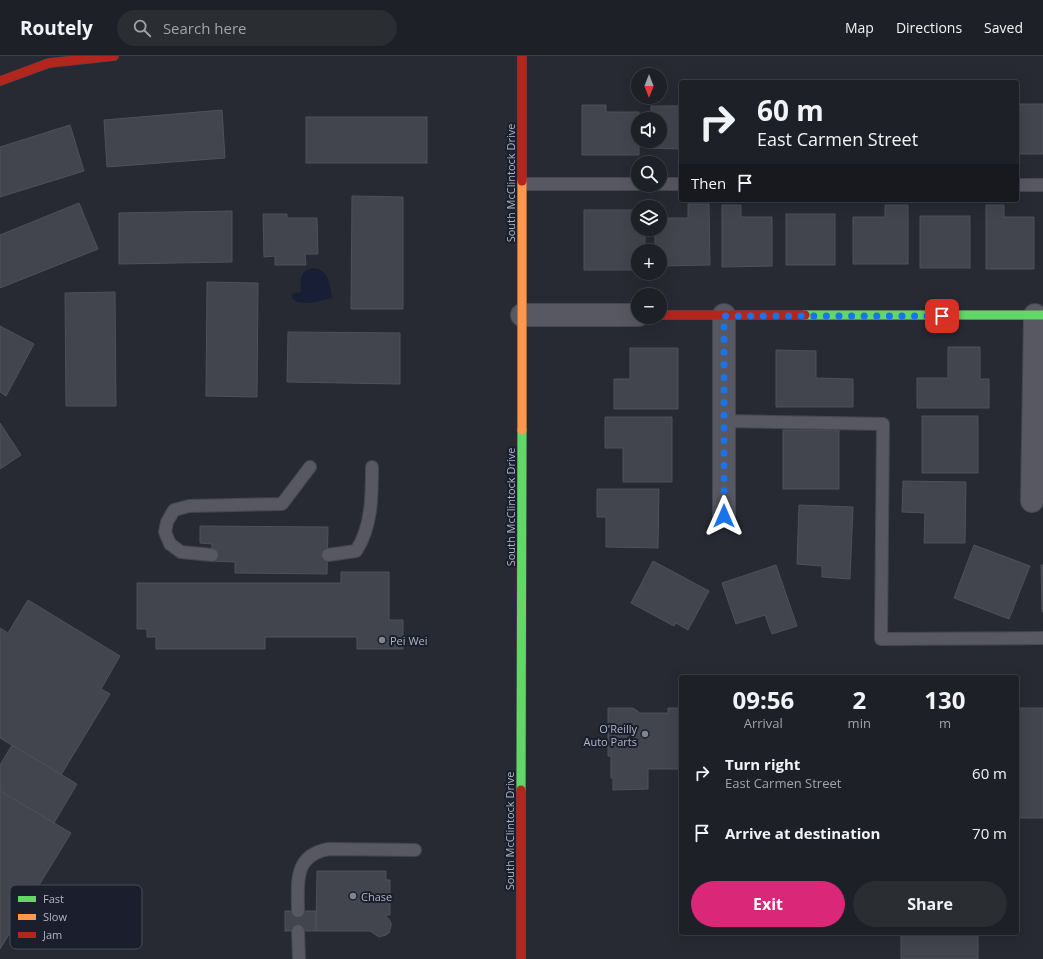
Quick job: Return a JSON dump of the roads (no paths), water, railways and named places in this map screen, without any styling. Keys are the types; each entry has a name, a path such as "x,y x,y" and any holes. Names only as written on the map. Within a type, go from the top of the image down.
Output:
{"main road":[{"path":"0,81 49,64 114,56"},
{"name":"South McClintock Drive","path":"521,959 522,56"},
{"path":"667,316 1039,316"}],"street":[{"path":"522,316 631,316"},
{"path":"724,316 724,516"},
{"path":"1032,501 1039,316"}],"lane":[{"path":"522,184 631,184"},
{"path":"667,184 679,184"},
{"path":"1019,185 1043,185"},
{"path":"724,421 883,424 881,639 1043,638"},
{"path":"212,555 181,552 170,544 165,532 167,522 174,510 189,506 282,504 310,467"},
{"path":"328,555 356,551 362,543 369,520 372,467"},
{"path":"298,911 298,876 300,868 312,854 320,850 329,849 415,850"},
{"path":"298,931 299,959"}],"water":[{"path":"314,268 319,269 326,275 332,298 306,303 296,301 292,298 292,294 301,292 301,280 303,273"}],"place":[{"name":"Pei Wei","path":"382,640"},
{"name":"O'Reilly Auto Parts","path":"645,734"},
{"name":"Chase","path":"353,896"}]}
